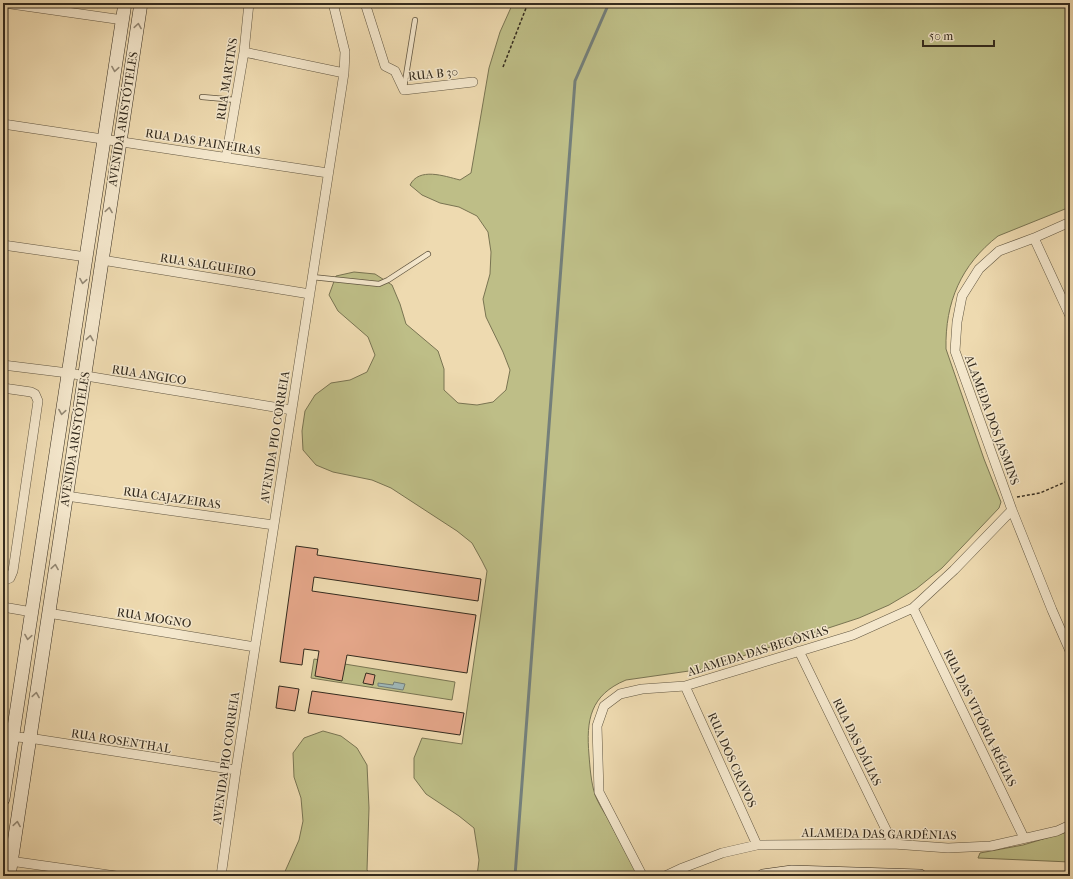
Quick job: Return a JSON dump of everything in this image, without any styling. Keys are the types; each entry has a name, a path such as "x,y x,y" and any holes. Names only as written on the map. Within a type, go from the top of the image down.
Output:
{"street":[{"path":"4,3 123,20"},
{"name":"AVENIDA ARISTÓTELES","path":"3,799 8,736 32,612 125,3"},
{"name":"AVENIDA ARISTÓTELES","path":"9,876 7,860 30,738 141,3"},
{"name":"RUA MARTINS","path":"226,158 244,52 249,3"},
{"name":"AVENIDA PIO CORREIA","path":"221,876 236,770 344,73 345,52 333,3"},
{"name":"RUA B 30","path":"365,3 385,66 395,71 404,90 473,82"},
{"path":"244,52 344,73"},
{"name":"RUA DAS PAINEIRAS","path":"3,124 328,173"},
{"name":"ALAMEDA DOS JASMINS","path":"1070,222 999,251 979,269 962,296 957,322 955,351 1012,510 1070,651"},
{"path":"1034,238 1070,316"},
{"path":"3,244 86,257"},
{"name":"RUA SALGUEIRO","path":"102,260 310,294"},
{"name":"RUA ANGICO","path":"3,365 292,410"},
{"path":"3,388 31,392 35,394 38,401 13,571 10,578 3,581"},
{"name":"RUA CAJAZEIRAS","path":"66,496 274,525"},
{"name":"ALAMEDA DAS BEGÔNIAS","path":"644,876 642,875 599,792 597,726 604,706 620,694 642,689 685,686 853,635 913,608 954,570 1012,510"},
{"path":"3,607 32,612"},
{"name":"RUA DAS VITÓRIA-RÉGIAS","path":"913,608 1024,838"},
{"name":"RUA MOGNO","path":"48,613 255,647"},
{"name":"RUA DAS DÁLIAS","path":"799,651 893,844"},
{"name":"RUA DOS CRAVOS","path":"685,686 757,845"},
{"name":"RUA ROSENTHAL","path":"8,736 30,738 236,770"},
{"name":"ALAMEDA DAS GARDÊNIAS","path":"665,876 722,853 757,845 893,844 948,848 991,846 1057,831 1070,825"},
{"path":"7,860 116,876"},
{"path":"763,876 792,872 920,876"}],"lane":[{"path":"404,90 416,20"},
{"path":"202,97 236,100"},
{"path":"312,277 379,284 388,280 428,254"}],"path":[{"path":"503,67 528,3"},
{"path":"1008,498 1040,492 1070,480"}],"green space":[{"path":"513,3 1070,3 1070,207 998,236 985,247 965,272 952,300 948,316 946,349 984,459 1001,502 999,508 942,568 916,589 889,605 859,618 703,669 626,680 614,686 605,693 593,710 590,720 588,742 590,770 595,795 639,876 477,876 479,860 474,828 426,794 414,778 414,758 422,738 462,744 487,571 472,543 457,531 391,488 372,480 333,472 316,465 303,450 302,431 305,411 315,395 331,383 350,380 367,372 375,355 368,337 338,311 329,295 336,276 354,272 375,274 392,285 406,324 438,351 444,369 444,390 458,403 477,405 493,402 506,390 510,370 486,317 483,299 490,274 491,252 488,232 477,216 459,207 440,203 422,195 410,185 414,179 426,174 440,175 460,180 471,173 489,68 500,32"},
{"path":"314,659 455,682 452,700 311,678"},
{"path":"323,731 341,736 357,748 367,765 369,808 367,870 371,876 283,876 299,840 303,821 301,798 294,777 293,753 304,738"},
{"path":"1070,831 1070,862 978,858 980,853 1023,845"}],"water":[{"path":"394,682 405,684 403,690 378,686 378,683 393,685"}],"building":[{"path":"296,546 318,549 317,555 481,579 478,601 314,577 312,591 476,615 467,673 347,655 342,681 315,676 319,651 304,649 302,665 280,662"},
{"path":"366,673 375,675 373,685 363,683"},
{"path":"279,686 299,689 295,711 276,708"},
{"path":"312,691 464,713 460,735 308,713"}],"waterway":[{"path":"515,876 575,81 609,3"}]}
